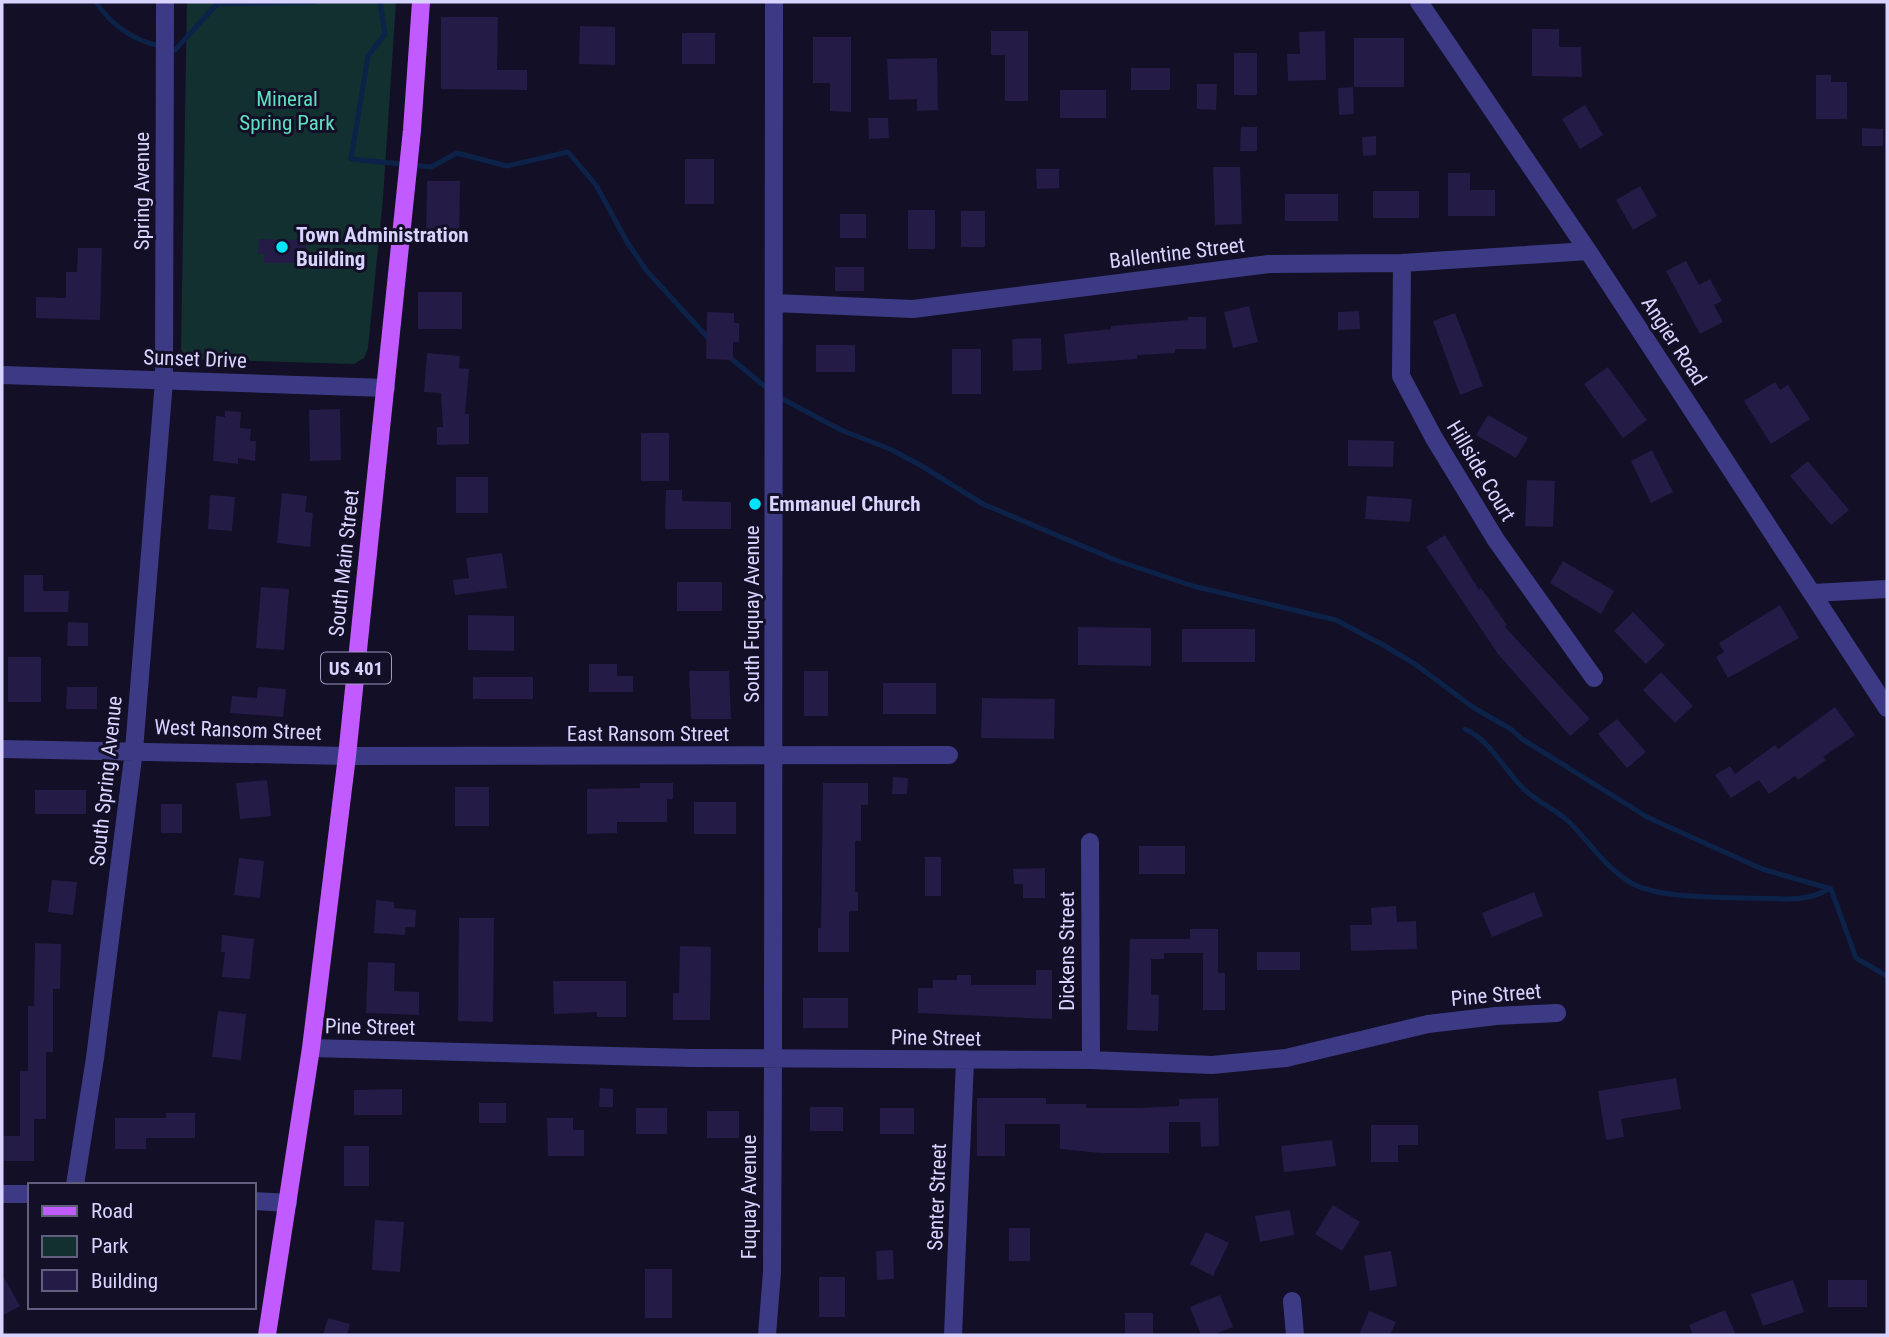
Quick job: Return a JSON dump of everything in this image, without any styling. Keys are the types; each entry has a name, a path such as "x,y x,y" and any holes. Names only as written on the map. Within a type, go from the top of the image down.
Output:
{"main road":[{"name":"South Main Street","path":"267,1335 311,1048 347,756 413,118 421,2"}],"street":[{"name":"Spring Avenue","path":"164,381 165,2"},
{"name":"South Fuquay Avenue","path":"773,1058 774,2"},
{"name":"Angier Road","path":"1419,2 1588,251 1887,708"},
{"name":"Ballentine Street","path":"774,303 913,309 1269,264 1402,263 1588,251"},
{"name":"Hillside Court","path":"1402,263 1401,376 1434,438 1496,540 1594,678"},
{"name":"Sunset Drive","path":"2,375 386,388"},
{"name":"South Spring Avenue","path":"75,1183 135,750 164,381"},
{"path":"1813,593 1887,589"},
{"name":"West Ransom Street","path":"2,749 347,756"},
{"name":"East Ransom Street","path":"347,756 949,755"},
{"name":"Dickens Street","path":"1090,842 1091,1060"},
{"name":"Pine Street","path":"311,1048 965,1061 1091,1060 1212,1065 1286,1058 1428,1024 1496,1016 1557,1013"},
{"name":"Fuquay Avenue","path":"767,1335 772,1272 773,1058"},
{"name":"Senter Street","path":"953,1335 965,1061"},
{"path":"2,1194 28,1194"},
{"path":"256,1201 288,1203"},
{"path":"1292,1301 1295,1335"}],"green space":[{"name":"Mineral Spring Park","path":"187,2 396,2 383,198 368,348 364,358 354,364 184,357 181,349"}],"building":[{"path":"441,17 498,17 497,70 527,70 527,90 441,89"},
{"path":"580,26 615,27 615,65 579,64"},
{"path":"1532,29 1559,29 1559,47 1581,47 1582,77 1532,76"},
{"path":"991,31 1028,31 1028,101 1005,101 1005,55 991,55"},
{"path":"1325,31 1326,80 1288,81 1287,54 1300,54 1299,32"},
{"path":"682,33 715,33 715,64 682,64"},
{"path":"813,37 851,37 851,112 830,111 830,83 813,83"},
{"path":"1354,38 1404,38 1404,87 1354,87"},
{"path":"1234,53 1257,53 1257,95 1234,95"},
{"path":"937,58 938,110 917,111 917,99 889,100 887,59"},
{"path":"1131,68 1170,68 1170,90 1131,90"},
{"path":"1816,75 1831,75 1831,82 1847,82 1847,119 1816,119"},
{"path":"1197,84 1217,84 1216,110 1197,109"},
{"path":"1353,87 1354,114 1339,115 1338,88"},
{"path":"1060,90 1106,90 1106,118 1060,118"},
{"path":"1585,105 1603,135 1580,149 1562,119"},
{"path":"868,118 888,118 889,138 869,139"},
{"path":"1241,127 1257,127 1257,151 1240,151"},
{"path":"1862,128 1883,129 1883,146 1862,146"},
{"path":"1376,136 1376,155 1363,156 1362,137"},
{"path":"685,159 714,159 714,204 685,204"},
{"path":"1213,167 1240,167 1242,224 1215,225"},
{"path":"1036,169 1059,169 1059,188 1037,189"},
{"path":"1448,173 1470,173 1470,190 1495,190 1495,216 1448,216"},
{"path":"427,181 460,181 459,242 426,242"},
{"path":"1640,186 1657,216 1633,230 1616,200"},
{"path":"1373,191 1419,191 1419,218 1373,218"},
{"path":"1285,194 1338,194 1338,221 1285,221"},
{"path":"908,210 935,210 935,249 908,249"},
{"path":"961,211 985,211 985,247 961,247"},
{"path":"840,214 866,214 866,238 840,238"},
{"name":"Town Administration Building","path":"259,239 306,240 306,263 264,263 265,254 258,254"},
{"path":"78,248 102,248 100,320 36,318 36,297 66,298 66,272 77,272"},
{"path":"1686,261 1699,285 1710,279 1722,301 1714,305 1723,322 1700,334 1666,271"},
{"path":"835,267 864,267 864,291 835,291"},
{"path":"418,292 462,292 462,329 418,329"},
{"path":"1249,306 1258,342 1233,348 1224,312"},
{"path":"1359,311 1360,329 1338,330 1338,312"},
{"path":"707,312 734,313 734,323 739,323 739,342 733,342 733,360 706,359"},
{"path":"1455,313 1483,386 1460,395 1433,321"},
{"path":"1188,317 1206,317 1206,349 1175,349 1175,353 1137,355 1137,359 1067,364 1064,334 1111,329 1111,326 1188,320"},
{"path":"1041,338 1042,370 1013,371 1012,339"},
{"path":"816,345 855,345 855,372 816,372"},
{"path":"952,349 981,349 981,394 952,394"},
{"path":"427,353 460,356 459,368 469,369 465,414 469,414 469,444 437,445 437,427 443,427 441,393 424,392"},
{"path":"1608,367 1647,420 1623,438 1584,384"},
{"path":"1775,382 1780,390 1788,385 1810,419 1771,444 1744,401"},
{"path":"340,409 341,460 310,461 309,410"},
{"path":"225,411 241,412 240,428 251,429 250,441 256,441 255,461 238,458 238,464 213,461 216,416 225,417"},
{"path":"1488,415 1528,438 1516,458 1476,435"},
{"path":"641,433 669,433 669,481 641,481"},
{"path":"1348,440 1394,441 1393,467 1348,466"},
{"path":"1652,450 1673,492 1651,503 1631,461"},
{"path":"1808,461 1849,510 1831,525 1790,476"},
{"path":"456,477 488,477 488,513 456,513"},
{"path":"1527,480 1555,481 1553,527 1525,526"},
{"path":"666,490 682,490 682,501 731,502 731,529 665,529"},
{"path":"282,493 307,496 305,512 313,513 310,547 277,543"},
{"path":"210,495 235,497 232,531 208,529"},
{"path":"1367,496 1412,499 1410,522 1365,519"},
{"path":"1445,535 1479,590 1481,588 1507,625 1505,627 1590,719 1570,736 1498,654 1426,547"},
{"path":"502,553 507,588 455,595 453,580 469,578 466,558"},
{"path":"1563,561 1614,591 1601,614 1550,583"},
{"path":"24,575 43,575 43,591 69,591 68,612 24,612"},
{"path":"677,582 722,582 722,611 677,611"},
{"path":"261,587 289,589 284,650 256,648"},
{"path":"1780,605 1799,638 1728,678 1716,657 1724,652 1719,643"},
{"path":"1633,612 1665,645 1646,664 1614,631"},
{"path":"468,615 514,616 514,651 468,650"},
{"path":"68,622 88,623 88,646 67,646"},
{"path":"1078,627 1151,628 1151,666 1078,665"},
{"path":"1182,629 1255,629 1255,662 1182,662"},
{"path":"8,657 41,657 41,702 8,702"},
{"path":"589,664 617,664 617,676 633,676 633,692 589,692"},
{"path":"689,671 729,671 731,719 691,719"},
{"path":"804,671 828,671 828,716 804,716"},
{"path":"1661,672 1693,706 1675,723 1643,690"},
{"path":"473,677 533,677 533,699 473,699"},
{"path":"883,683 936,683 936,714 883,714"},
{"path":"67,687 97,687 97,709 66,709"},
{"path":"258,687 286,689 283,717 230,713 232,696 257,698"},
{"path":"982,698 1055,699 1054,739 981,738"},
{"path":"1835,707 1855,735 1823,757 1826,760 1798,780 1795,776 1769,794 1759,780 1731,798 1715,775 1730,766 1735,774 1775,745 1778,749"},
{"path":"1617,719 1646,752 1627,768 1598,734"},
{"path":"893,777 908,778 907,794 892,794"},
{"path":"267,780 271,816 240,819 236,783"},
{"path":"640,783 673,783 673,799 667,799 667,822 617,822 617,833 587,834 587,789 640,788"},
{"path":"823,783 868,783 868,805 861,805 861,841 855,841 855,892 858,892 858,911 849,911 849,952 818,952 818,928 821,928"},
{"path":"455,787 489,787 489,826 455,826"},
{"path":"35,790 86,790 86,814 35,814"},
{"path":"694,802 736,802 736,834 694,834"},
{"path":"161,804 182,804 182,833 161,833"},
{"path":"1139,846 1185,846 1185,874 1139,874"},
{"path":"925,857 941,857 941,896 925,896"},
{"path":"239,858 264,861 260,898 234,895"},
{"path":"1045,868 1045,898 1023,898 1023,884 1014,884 1013,869"},
{"path":"52,880 77,882 73,915 48,912"},
{"path":"1534,892 1543,916 1492,937 1482,913"},
{"path":"376,900 394,902 394,908 416,910 415,927 405,927 405,935 374,933"},
{"path":"1396,906 1397,922 1416,921 1417,949 1351,951 1350,925 1372,925 1371,908"},
{"path":"459,918 494,918 493,1022 458,1021"},
{"path":"1190,929 1218,929 1218,973 1225,973 1225,1010 1203,1010 1203,953 1164,953 1164,959 1151,959 1151,995 1159,995 1158,1031 1127,1030 1130,939 1190,939"},
{"path":"222,935 254,939 250,979 222,977 225,952 221,952"},
{"path":"35,943 61,944 60,989 53,989 53,1052 46,1052 46,1119 34,1119 34,1161 2,1161 2,1136 20,1136 20,1071 28,1071 28,1006 34,1006"},
{"path":"680,946 711,947 710,1020 673,1020 673,993 679,993"},
{"path":"1257,952 1300,952 1300,970 1257,970"},
{"path":"368,962 395,963 394,991 419,992 419,1015 366,1013"},
{"path":"1036,970 1052,970 1052,1019 918,1013 918,988 933,988 933,980 957,980 957,975 971,975 971,985 1036,985"},
{"path":"553,981 626,981 626,1017 597,1017 597,1012 554,1014"},
{"path":"803,998 848,998 848,1028 803,1028"},
{"path":"218,1011 246,1014 241,1060 212,1057"},
{"path":"1676,1078 1681,1109 1621,1119 1624,1137 1606,1140 1598,1091"},
{"path":"600,1088 613,1089 613,1107 599,1107"},
{"path":"402,1089 402,1115 354,1115 354,1090"},
{"path":"977,1098 1046,1098 1046,1104 1086,1104 1086,1108 1140,1108 1179,1106 1179,1099 1218,1098 1219,1146 1201,1147 1200,1122 1169,1122 1169,1153 1100,1153 1060,1149 1060,1124 1005,1124 1005,1156 977,1156"},
{"path":"479,1103 506,1103 506,1123 479,1123"},
{"path":"810,1107 843,1107 843,1131 810,1131"},
{"path":"636,1108 667,1108 667,1134 636,1134"},
{"path":"880,1108 914,1108 914,1134 880,1134"},
{"path":"707,1111 739,1111 739,1138 707,1138"},
{"path":"166,1113 195,1113 195,1138 146,1138 146,1149 115,1149 115,1118 166,1118"},
{"path":"547,1118 573,1118 573,1130 584,1130 584,1156 548,1156"},
{"path":"1371,1125 1418,1125 1418,1145 1398,1145 1398,1162 1371,1162"},
{"path":"1332,1140 1336,1166 1284,1172 1281,1146"},
{"path":"344,1146 369,1146 369,1186 344,1186"},
{"path":"1333,1205 1360,1222 1342,1251 1315,1234"},
{"path":"1290,1210 1294,1235 1260,1242 1255,1216"},
{"path":"375,1220 404,1222 400,1272 372,1270"},
{"path":"1009,1228 1030,1228 1030,1261 1009,1261"},
{"path":"1206,1232 1229,1243 1213,1276 1190,1264"},
{"path":"893,1250 894,1279 877,1280 876,1251"},
{"path":"1391,1251 1397,1286 1370,1291 1364,1256"},
{"path":"645,1269 672,1269 672,1318 645,1318"},
{"path":"2,1274 20,1306 2,1316"},
{"path":"819,1277 845,1277 845,1317 819,1317"},
{"path":"1793,1280 1804,1312 1763,1326 1751,1294"},
{"path":"1828,1280 1867,1280 1867,1307 1828,1307"},
{"path":"1220,1295 1233,1327 1213,1335 1201,1335 1190,1307"},
{"path":"1725,1310 1736,1335 1693,1335 1689,1325"},
{"path":"1369,1311 1396,1322 1390,1335 1359,1335"},
{"path":"1125,1313 1153,1313 1153,1335 1125,1335"},
{"path":"328,1318 350,1324 347,1335 323,1335"}],"waterway":[{"path":"96,2 109,18 124,30 141,40 160,46"},
{"path":"170,48 175,50 217,4 314,2"},
{"path":"380,2 385,34 368,56 351,159 431,167 457,153 507,166 568,152 596,185 627,242 646,270 709,339"},
{"path":"727,355 768,389"},
{"path":"779,397 841,430 890,449 983,504 1118,561 1193,586 1336,620 1415,664 1474,708 1647,817 1762,869 1831,889 1856,958 1887,976"},
{"path":"1465,729 1490,748 1524,789 1568,821 1606,863 1633,884 1665,893 1730,898 1798,899 1829,889"}],"place":[{"name":"Town Administration Building","path":"282,247"},
{"name":"Emmanuel Church","path":"755,504"}]}
